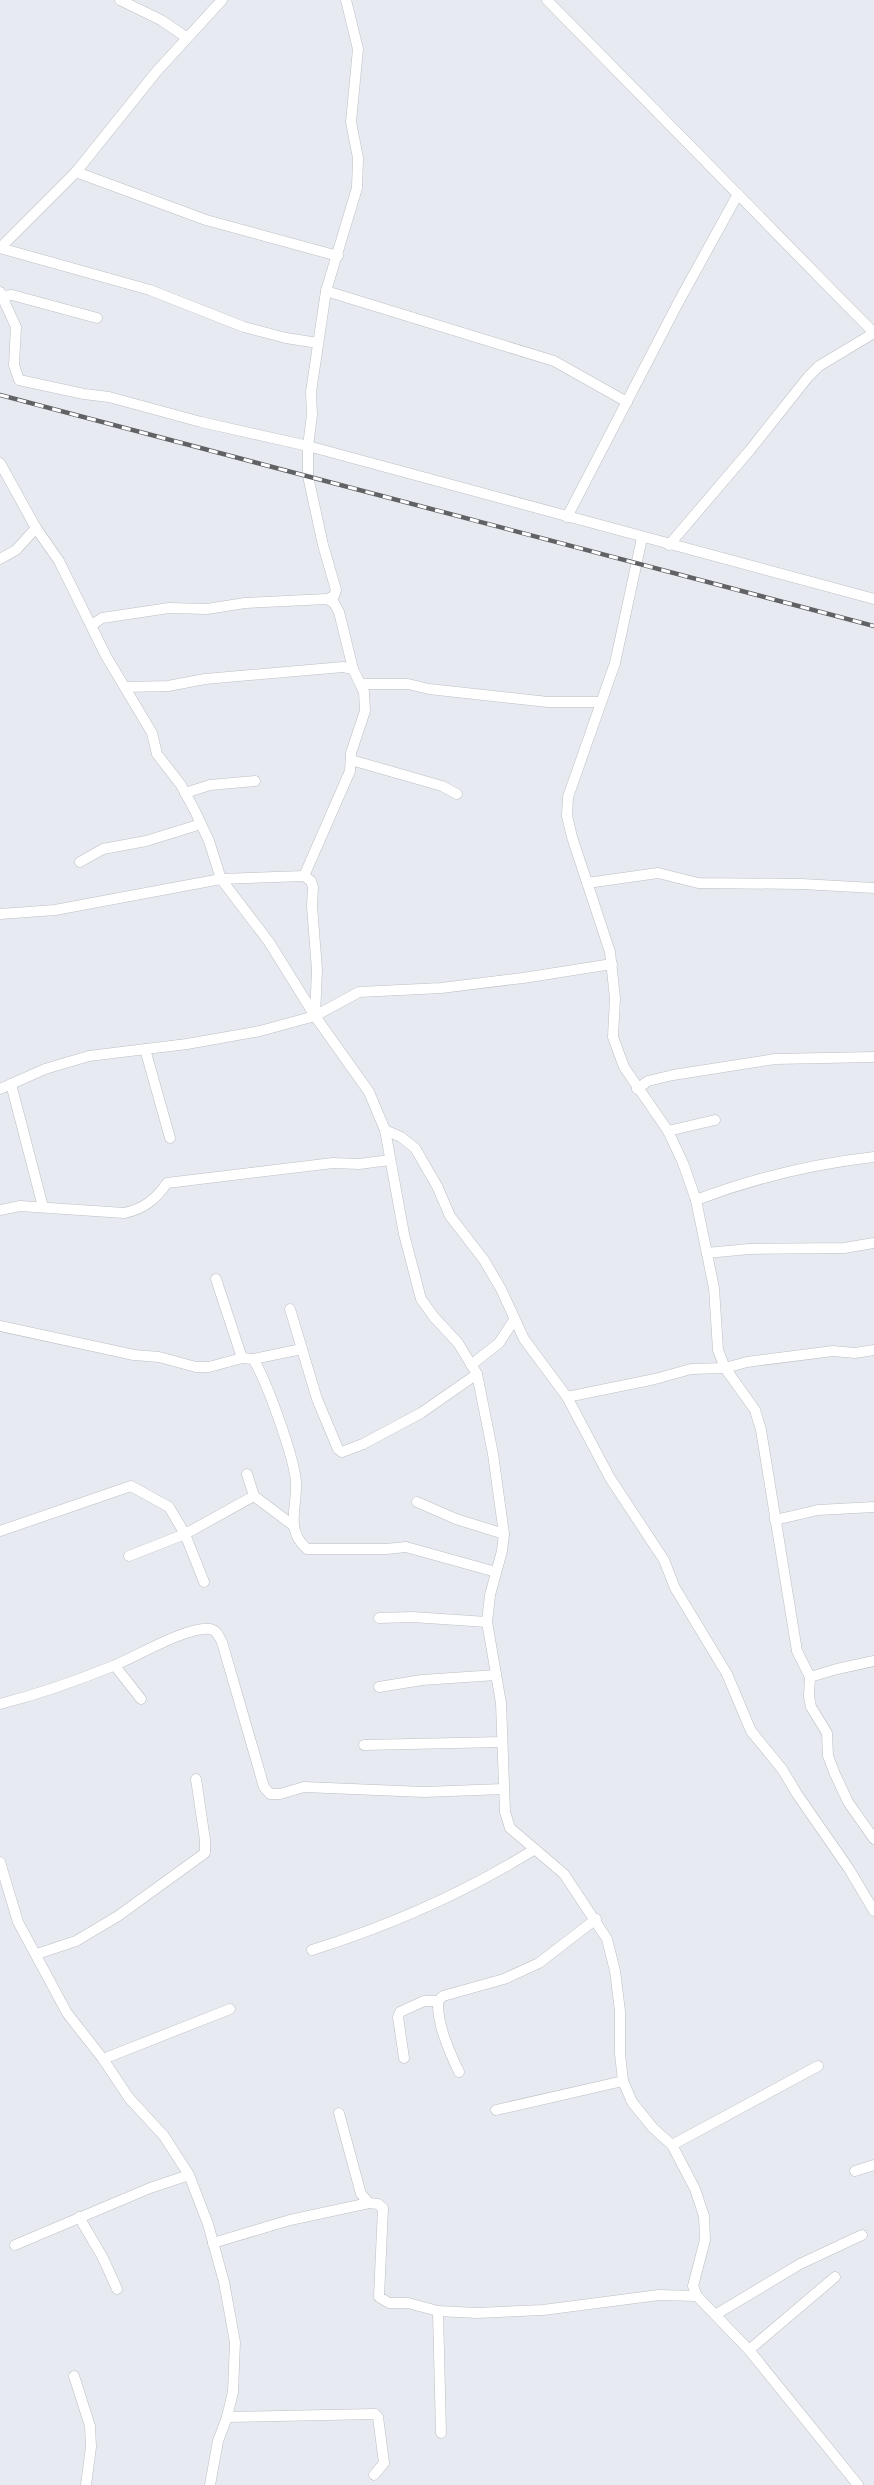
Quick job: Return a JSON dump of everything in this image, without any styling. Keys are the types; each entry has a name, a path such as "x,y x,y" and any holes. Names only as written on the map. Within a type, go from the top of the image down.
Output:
{"street":[{"path":"120,0 161,20 186,37"},
{"path":"222,0 186,37 132,101 76,172 0,248 150,290 244,327 286,338 318,343"},
{"path":"92,625 102,618 169,608 207,609 244,603 327,599 334,596 336,590 308,476 308,446 312,415 311,392 326,291 353,205 357,173 358,158 351,122 358,49 346,0"},
{"path":"547,0 874,333 819,366 808,377 750,450 669,545"},
{"path":"76,172 206,220 338,256"},
{"path":"566,517 738,194"},
{"path":"326,291 554,361 626,402"},
{"path":"1,294 20,296 97,318"},
{"path":"1,294 16,327 14,365 19,380 84,394 109,397 201,422 308,446 642,538 874,599"},
{"path":"0,463 36,528 59,561 106,656 152,733 157,754 185,793 209,841 221,879 269,942 315,1016 369,1092 385,1130 404,1234 421,1298 458,1344 477,1374 493,1454 504,1534 488,1622 501,1703 503,1789 505,1812 510,1828 564,1874 596,1919 607,1939 615,1971 620,2011 620,2054 623,2081 632,2102 653,2128 672,2145 695,2189 704,2216 704,2240 693,2286 697,2296 748,2350 858,2485"},
{"path":"0,559 16,550 36,528"},
{"path":"642,538 615,663 568,797 569,823 610,952 615,998 612,1037 624,1067 637,1089 668,1131 696,1200 714,1288 718,1350 725,1368 755,1410 760,1430 797,1651 810,1677 808,1690 811,1706 827,1733 828,1756 848,1802 874,1839"},
{"path":"304,876 350,771 351,760 365,711 362,684 353,669 339,612 334,603 327,599"},
{"path":"125,687 168,686 205,680 343,667 353,669"},
{"path":"362,684 408,684 429,689 548,702 601,702"},
{"path":"351,760 442,786 457,794"},
{"path":"185,793 210,785 255,781"},
{"path":"80,862 103,849 146,841 201,824"},
{"path":"587,883 658,873 698,883 802,884 874,888"},
{"path":"0,914 55,910 221,879 304,876 311,881 313,887 312,906 317,970 315,1016"},
{"path":"0,1089 46,1069 89,1056 187,1044 260,1031 315,1016 359,992 448,987 523,978 612,964"},
{"path":"145,1049 170,1138"},
{"path":"637,1089 648,1081 674,1075 775,1059 874,1057"},
{"path":"11,1084 43,1207"},
{"path":"668,1131 715,1120"},
{"path":"385,1130 401,1137 414,1148 437,1186 450,1216 484,1260 502,1289 514,1320 524,1340 567,1397 610,1478 664,1560 675,1588 727,1674 750,1731 782,1770 849,1869 874,1911"},
{"path":"696,1200 730,1186 812,1165 874,1157"},
{"path":"0,1210 20,1206 124,1213 147,1204 158,1196 167,1183 333,1163 359,1164 390,1160"},
{"path":"708,1253 749,1249 844,1248 874,1243"},
{"path":"216,1279 247,1358 270,1398 291,1460 296,1481 294,1526 298,1541 307,1549 386,1549 406,1547 496,1572"},
{"path":"290,1309 317,1399 338,1449 342,1452 363,1444 422,1413 477,1374"},
{"path":"471,1365 499,1343 514,1320"},
{"path":"0,1326 134,1355 159,1357 196,1367 302,1349"},
{"path":"567,1397 655,1379 691,1369 725,1368 771,1358 833,1351 855,1353 874,1350"},
{"path":"247,1474 254,1496 294,1526"},
{"path":"0,1531 131,1486 169,1507 185,1534 204,1582"},
{"path":"129,1556 185,1534 254,1496"},
{"path":"417,1502 456,1519 504,1534"},
{"path":"775,1520 836,1508 874,1507"},
{"path":"379,1618 412,1618 488,1622"},
{"path":"0,1704 41,1693 115,1666 182,1635 209,1629 216,1631 222,1642 264,1787 270,1794 280,1794 304,1787 424,1792 503,1789"},
{"path":"810,1677 837,1668 874,1661"},
{"path":"115,1666 141,1699"},
{"path":"379,1687 422,1680 496,1675"},
{"path":"364,1745 502,1742"},
{"path":"36,1954 76,1941 118,1916 205,1853 205,1840 196,1779"},
{"path":"312,1950 357,1936 424,1907 508,1866 535,1849"},
{"path":"0,1862 18,1922 67,2013 102,2058 129,2098 164,2136 188,2175 213,2243 224,2282 235,2342 233,2392 228,2416 218,2441 210,2485"},
{"path":"459,2072 450,2053 438,2009 438,2001 443,1996 504,1979 538,1963 596,1919"},
{"path":"404,2058 398,2017 400,2012 424,2001 438,2001"},
{"path":"102,2058 230,2009"},
{"path":"672,2145 818,2066"},
{"path":"496,2110 623,2081"},
{"path":"339,2113 361,2194 369,2203"},
{"path":"855,2170 874,2165"},
{"path":"15,2245 150,2188 188,2175"},
{"path":"213,2243 290,2220 369,2203 378,2204 383,2208 379,2297 389,2303 408,2303 438,2311 477,2313 543,2310 659,2296 697,2296"},
{"path":"79,2218 103,2258 117,2289"},
{"path":"715,2315 800,2264 862,2235"},
{"path":"748,2350 835,2277"},
{"path":"438,2311 441,2433"},
{"path":"74,2376 90,2426 92,2447 86,2485"},
{"path":"228,2416 375,2414 378,2417 384,2463 374,2475"}],"railway":[{"path":"0,395 874,626"}]}
